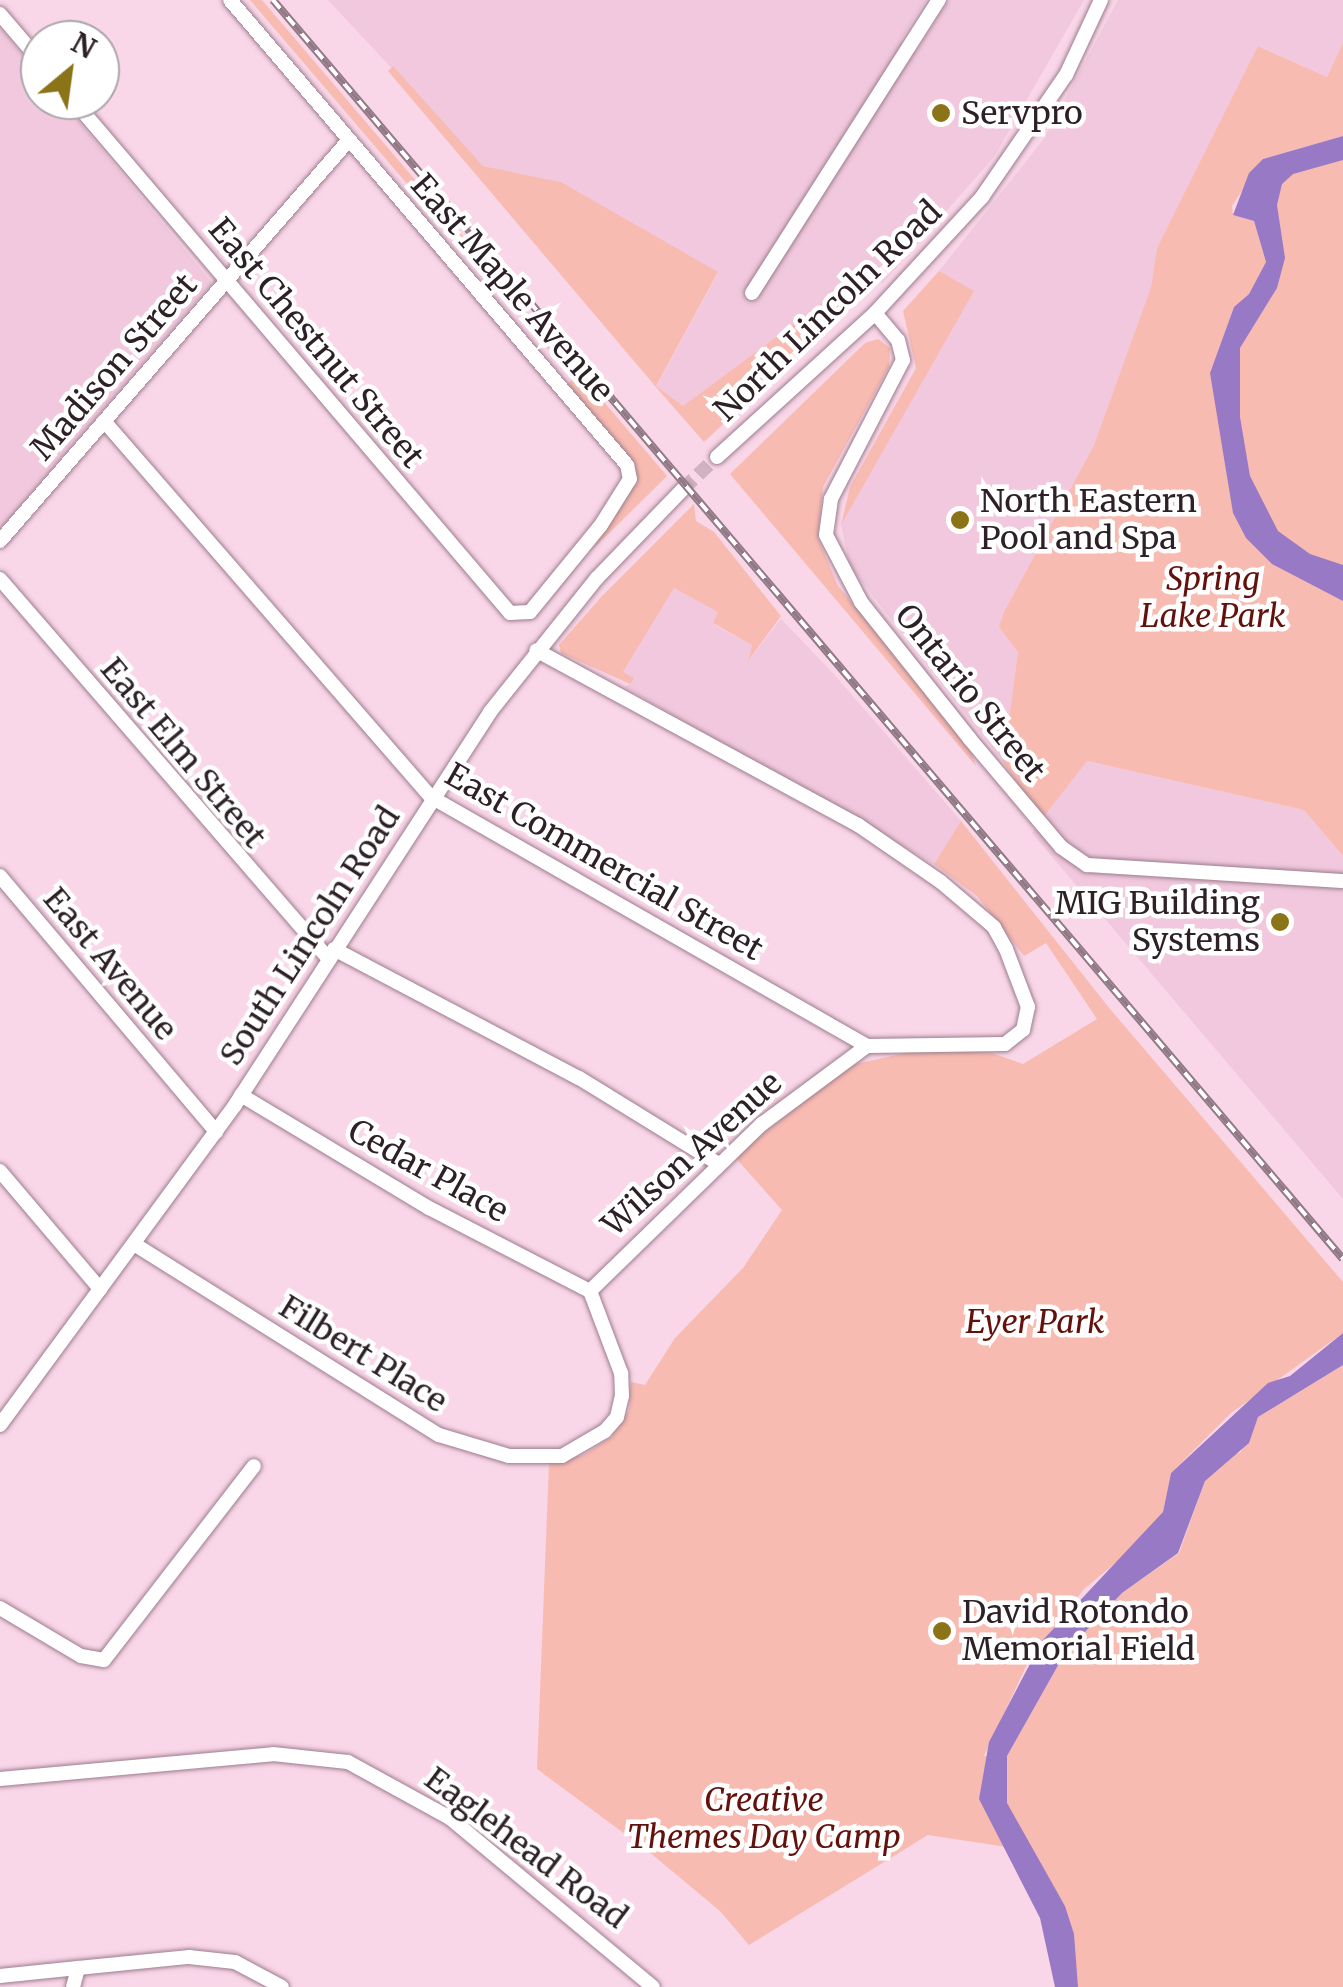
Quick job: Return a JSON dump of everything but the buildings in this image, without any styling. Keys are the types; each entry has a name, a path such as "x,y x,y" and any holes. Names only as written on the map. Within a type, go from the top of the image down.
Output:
{"street":[{"name":"East Maple Avenue","path":"230,0 627,465 630,479 576,559 520,618"},
{"path":"752,293 940,0"},
{"name":"North Lincoln Road","path":"717,457 875,313 1012,159 1066,75 1102,0"},
{"path":"0,14 20,38"},
{"name":"East Chestnut Street","path":"90,120 520,618"},
{"name":"Madison Street","path":"0,541 349,140"},
{"name":"Ontario Street","path":"875,313 898,340 903,360 831,499 826,535 861,602 969,738 1062,847 1087,864 1343,881"},
{"name":"East Commercial Street","path":"104,421 431,797 868,1046"},
{"name":"South Lincoln Road","path":"0,1425 216,1132 431,797 536,650 683,489"},
{"name":"East Elm Street","path":"0,580 306,940 579,1078 719,1164"},
{"path":"536,650 858,826 941,882 994,928 1028,1007 1015,1040 868,1046"},
{"name":"East Avenue","path":"0,876 216,1132"},
{"name":"Wilson Avenue","path":"590,1291 719,1164 810,1084 868,1046"},
{"name":"Cedar Place","path":"241,1095 429,1208 590,1291"},
{"path":"0,1171 100,1289"},
{"name":"Filbert Place","path":"134,1244 439,1435 510,1456 542,1458 579,1448 618,1416 621,1373 590,1291"},
{"path":"0,1608 81,1656 104,1660 254,1466"},
{"name":"Eaglehead Road","path":"0,1779 273,1754 348,1762 450,1818 653,1987"},
{"path":"0,1976 213,1958 249,1967 282,1987"},
{"path":"74,1987 78,1968"}],"shaded area":[{"path":"328,0 926,0 900,41 916,52 949,0 1084,0 994,157 882,284 868,269 683,406 656,387 718,273 561,182 483,166"},
{"path":"1118,0 1343,0 1343,43 1327,77 1259,46 1157,248 1151,287 1094,445 1004,612 1018,652 1003,762 850,567 841,525 973,291 939,271 1043,140"},
{"path":"0,28 20,52 20,120 78,120 212,283 0,529"},
{"path":"1343,136 1343,160 1293,174 1282,184 1277,205 1285,258 1277,288 1240,348 1240,417 1250,476 1278,531 1310,554 1343,565 1343,601 1272,564 1246,538 1233,513 1210,373 1234,307 1249,294 1266,262 1254,221 1233,215 1249,173 1263,159"},
{"path":"674,588 719,612 713,624 752,645 748,661 781,619 831,671 961,821 934,864 624,687 630,684 623,672"},
{"path":"1086,761 1304,810 1343,856 1343,1199 1032,833"},
{"path":"1343,1333 1343,1365 1258,1417 1249,1443 1205,1481 1178,1553 1122,1593 1065,1653 1007,1756 1007,1803 1065,1906 1074,1934 1078,1987 1055,1987 1040,1918 979,1799 989,1742 1042,1641 1163,1512 1171,1473 1268,1383 1290,1376"}],"green space":[{"path":"250,0 262,0 667,476 592,550 636,480 635,464 567,385 573,378"},
{"name":"Spring Lake Park","path":"1343,43 1343,136 1263,159 1232,206 1233,215 1254,221 1266,262 1249,294 1234,307 1210,373 1279,271 1259,200 1260,178 1288,163 1343,151 1343,856 1304,810 1087,761 1042,819 1003,762 1018,652 999,627 1004,612 1094,445 1151,287 1157,248 1258,46 1327,77"},
{"path":"393,66 483,166 561,182 718,272 656,386 683,406 868,269 878,279 704,442 656,387 388,71"},
{"path":"939,271 974,291 841,525 850,487 916,368 903,311"},
{"path":"878,339 890,348 889,367 823,487 818,538 838,586 966,738 976,766 730,474 865,343"},
{"path":"694,504 696,521 714,532 781,616 748,661 752,645 713,623 718,612 674,588 623,672 634,678 630,684 561,653 559,645 603,595"},
{"path":"961,821 1110,1009 1343,1282 1343,1333 1231,1413 1171,1473 1163,1512 1137,1545 1084,1589 1029,1660 984,1756 1007,1756 1065,1653 1122,1593 1179,1553 1205,1481 1225,1458 1241,1452 1258,1417 1343,1365 1343,1987 1078,1987 1065,1906 1033,1851 928,1835 749,1945 720,1911 648,1851 537,1769 549,1463 583,1455 612,1437 629,1411 631,1382 645,1385 675,1338 743,1268 782,1210 734,1156 851,1065 924,1049 992,1053 1023,1064 1097,1019 1046,943 1024,956 977,896 934,864"}],"tunnel":[{"path":"683,489 717,457"}],"railway":[{"path":"273,0 1343,1259"}],"place":[{"name":"Servpro","path":"941,113"},
{"name":"North Eastern Pool and Spa","path":"960,520"},
{"name":"MIG Building Systems","path":"1280,922"},
{"name":"David Rotondo Memorial Field","path":"942,1631"}],"park label":[{"name":"Eyer Park","path":"1035,1322"},
{"name":"Creative Themes Day Camp","path":"764,1820"}]}
